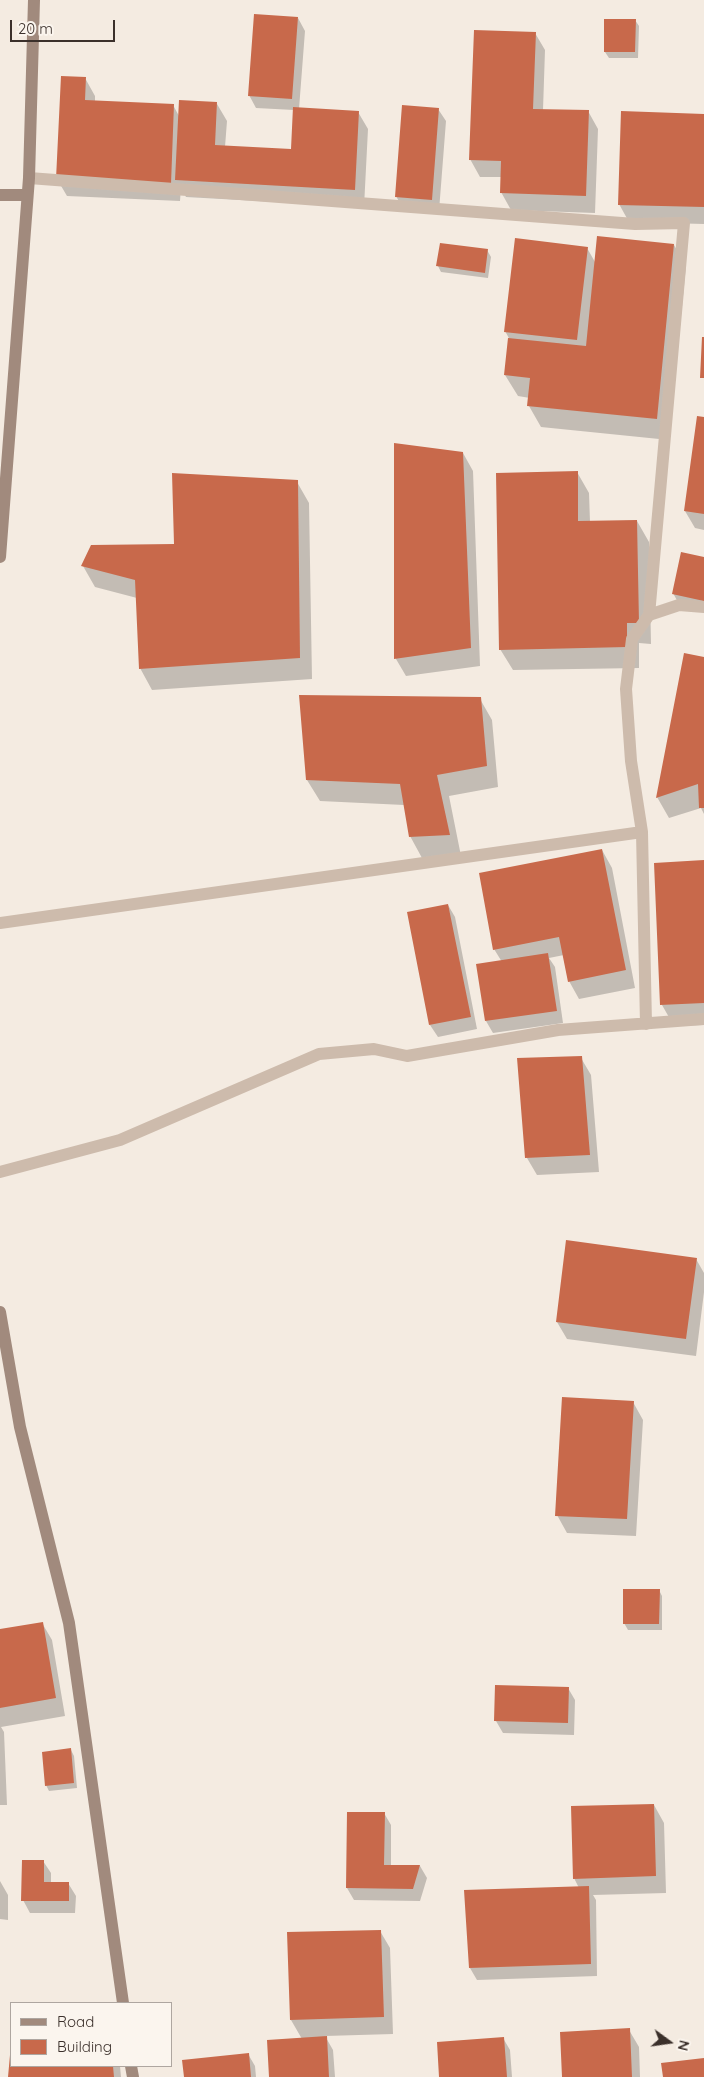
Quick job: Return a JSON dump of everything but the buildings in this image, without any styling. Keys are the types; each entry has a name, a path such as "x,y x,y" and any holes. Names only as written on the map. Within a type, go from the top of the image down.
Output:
{"street":[{"path":"0,557 4,457 28,178 34,0"},
{"path":"28,178 635,224 684,224 649,615 632,639 626,689 631,761 642,832 646,1024"},
{"path":"0,195 26,195"},
{"path":"649,615 679,605 704,607"},
{"path":"0,922 642,832"},
{"path":"0,1172 120,1140 318,1054 374,1049 407,1056 558,1030 704,1019"},
{"path":"0,1312 20,1427 69,1623 122,2002"}]}
